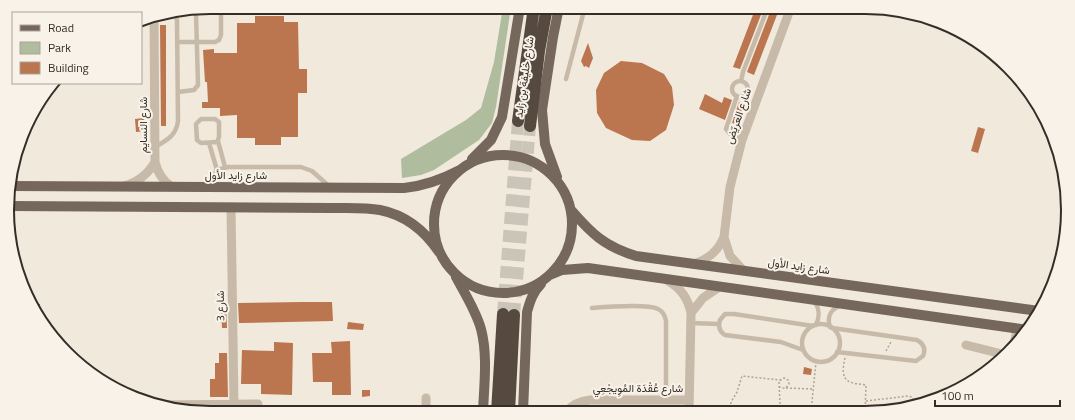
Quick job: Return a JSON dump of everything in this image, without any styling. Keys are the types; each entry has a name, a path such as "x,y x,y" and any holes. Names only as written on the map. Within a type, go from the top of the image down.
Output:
{"highway":[{"name":"شارع خليفة بن زايد","path":"518,121 533,14"},
{"name":"شارع خليفة بن زايد","path":"530,126 546,14"},
{"path":"499,406 508,314 510,406"}],"main road":[{"path":"483,406 484,349 481,329 454,273 444,261 440,252 434,230 434,217 436,208 445,187 462,168 481,152 491,140 502,117 519,14"},
{"path":"558,14 542,110 548,154 559,183"},
{"path":"462,168 480,158 504,154 520,156 542,166 554,176 568,198 572,224 569,245 560,264 536,288 527,312 522,406"},
{"name":"شارع زايد الأول","path":"16,185 404,188 434,182 462,168"},
{"path":"14,206 379,209 393,214 413,225 431,240 440,252"},
{"name":"شارع زايد الأول","path":"571,210 593,234 606,244 620,251 648,258 1034,310"},
{"path":"454,273 472,286 494,293 511,293 537,284 547,277 562,270 588,268 1020,329"}],"street":[{"name":"شارع العريّض","path":"694,264 716,252 724,237 730,187 742,140 788,14"},
{"name":"شارع النسايم","path":"154,22 155,162 160,176 172,187"},
{"name":"شارع النسايم","path":"120,187 129,185 141,178 155,162"},
{"name":"شارع 3","path":"230,207 234,405"},
{"name":"شارع العريّض","path":"724,237 730,256 743,270"},
{"path":"668,280 684,294 690,306 689,406"},
{"path":"691,313 703,298 719,287"},
{"path":"966,345 999,353"},
{"path":"426,398 426,406"},
{"name":"شارع عُقْدَة المُوِيجْعِي","path":"572,406 581,401 590,400 689,400"},
{"path":"190,405 258,404"}],"lane":[{"path":"178,92 194,90 198,85 196,14"},
{"path":"177,42 215,42 220,39 221,14"},
{"path":"553,37 561,14"},
{"path":"566,79 583,14"},
{"path":"741,81 765,14"},
{"path":"155,147 170,139 177,128 177,20 175,17"},
{"path":"741,81 748,86 748,92 743,96 737,96 733,92 732,87 736,82 741,81"},
{"path":"748,92 758,96"},
{"path":"737,96 726,129 729,133 742,140"},
{"path":"218,141 201,143 197,140 196,124 199,120 213,119 219,122 218,141 225,167"},
{"path":"209,143 217,170"},
{"path":"206,187 217,170 225,167 301,167 312,171 331,188"},
{"path":"803,350 781,342 725,334 720,330 718,324 722,317 729,314 814,325 823,324 831,328 837,334 839,341 837,352 826,362 816,362 807,357 803,350 803,336 809,328 814,325 819,314 818,309 812,300"},
{"path":"831,328 829,322 832,310 843,304"},
{"path":"592,308 652,307 662,311 666,321 666,400"},
{"path":"691,323 718,324"},
{"path":"831,328 917,340 921,342 925,349 923,356 916,361 837,352"}],"path":[{"path":"882,357 894,337"},
{"path":"846,353 843,368 844,374 849,382 866,385 866,406"},
{"path":"812,406 816,362"},
{"path":"731,406 742,376 744,375 780,380 784,378 788,380 789,384 786,388"},
{"path":"780,380 778,382 780,386 780,406"},
{"path":"780,386 783,388 814,389"},
{"path":"866,401 908,396 912,397 913,400"}],"green space":[{"path":"502,14 510,14 496,107 492,123 479,140 434,170 421,175 402,178 401,159 466,120 481,108 494,62"}],"building":[{"path":"753,14 761,14 740,69 733,67"},
{"path":"769,14 777,14 754,75 747,72"},
{"path":"255,16 284,16 284,22 298,22 299,69 307,69 307,93 298,93 298,137 281,137 281,145 255,145 255,138 237,138 237,115 220,116 220,108 202,108 202,102 208,102 203,50 214,49 214,53 237,53 237,23 255,23"},
{"path":"160,25 166,25 166,126 161,126"},
{"path":"588,43 593,58 589,68 586,66 584,67 581,61"},
{"path":"621,61 642,63 664,74 672,87 674,105 666,130 650,141 632,140 606,128 597,113 596,90 604,73"},
{"path":"705,94 722,103 724,97 732,100 725,120 699,109"},
{"path":"739,102 744,104 737,124 732,123"},
{"path":"144,118 145,131 136,132 135,119"},
{"path":"978,127 985,129 978,153 971,151"},
{"path":"332,302 333,321 239,323 238,303"},
{"path":"221,303 226,303 227,328 222,328"},
{"path":"348,322 364,324 363,330 347,329"},
{"path":"350,341 351,395 332,395 332,382 313,382 312,353 332,353 331,342"},
{"path":"274,342 293,343 292,395 261,394 261,384 241,384 242,350 274,351"},
{"path":"219,353 227,353 228,397 210,397 210,379 215,379 215,363 219,363"},
{"path":"804,367 812,369 811,375 803,374"},
{"path":"362,390 370,390 370,396 362,397"}],"tunnel":[{"path":"503,314 518,121"},
{"path":"514,315 530,126"}]}
